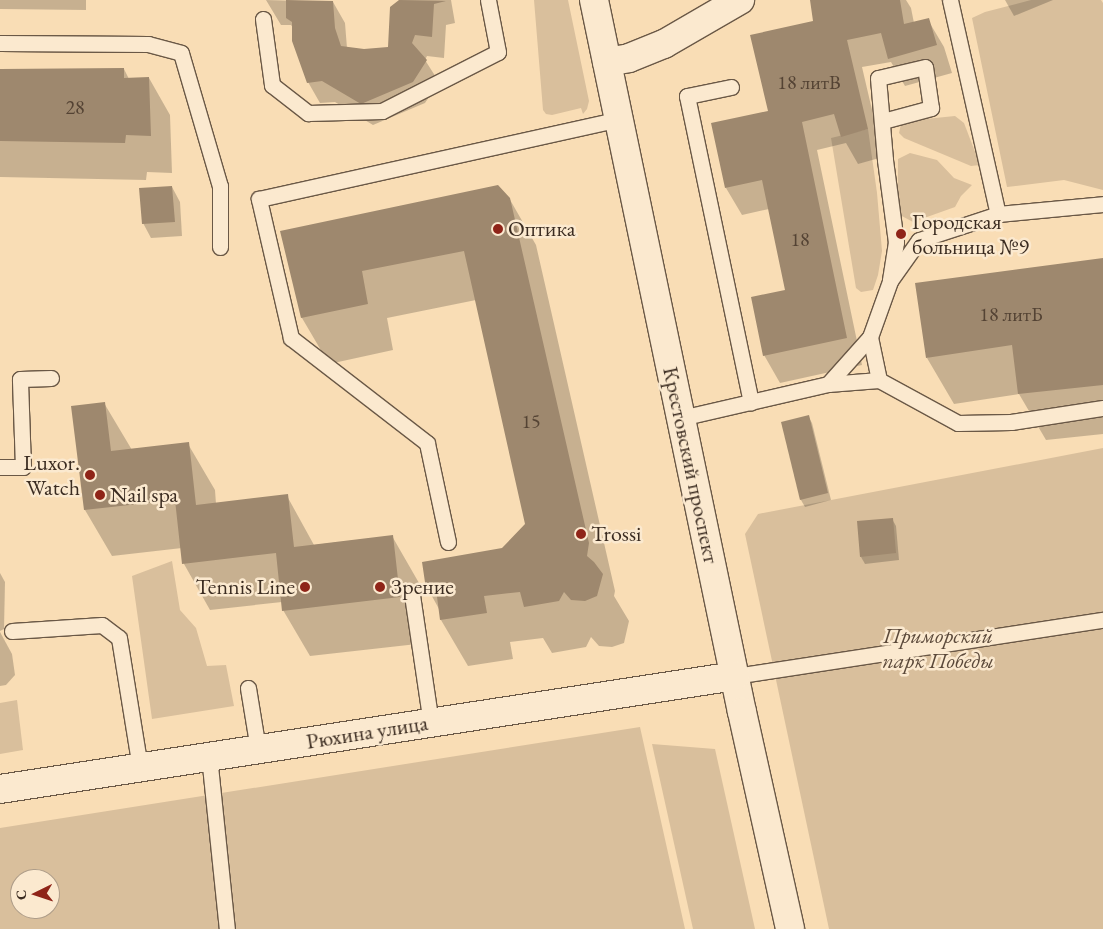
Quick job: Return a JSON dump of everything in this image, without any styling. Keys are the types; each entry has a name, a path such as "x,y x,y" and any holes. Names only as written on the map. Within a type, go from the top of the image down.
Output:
{"street":[{"name":"Крестовский проспект","path":"594,0 735,676 790,929"},
{"path":"607,62 629,58 664,44 740,0"},
{"name":"Рюхина улица","path":"0,789 735,676"}],"lane":[{"path":"263,19 272,85 286,96 308,113 382,111 498,52 488,0"},
{"path":"950,0 998,214"},
{"path":"0,42 148,44 181,53 220,186 220,247"},
{"path":"731,87 687,96 751,402"},
{"path":"448,542 427,443 291,338 259,199 619,119"},
{"path":"828,384 870,337 890,281 896,242 885,160 883,121"},
{"path":"896,242 919,240 998,214 1103,204"},
{"path":"890,281 919,240"},
{"path":"870,337 879,380"},
{"path":"0,467 23,466 20,378 51,378"},
{"path":"682,418 828,384 879,380 958,423 1011,422 1103,408"},
{"path":"412,595 431,723"},
{"path":"735,676 1103,620"},
{"path":"12,631 102,625 119,638 140,767"},
{"path":"248,688 258,749"},
{"path":"209,756 227,929"}],"green space":[{"path":"534,0 568,0 589,101 587,109 583,114 581,108 552,115 546,114 543,110"},
{"path":"1031,0 1101,0 1103,3 1103,190 1064,180 1007,187 972,18 985,12"},
{"path":"955,116 964,123 980,165 971,166 904,138 899,133 901,124 906,121"},
{"path":"868,129 877,193 882,251 873,290 861,292 856,288 831,138"},
{"path":"910,153 937,160 954,178 972,185 961,196 955,207 913,222 900,215 898,159"},
{"name":"Приморский парк Победы","path":"1103,448 1103,929 829,929 745,534 758,514"},
{"path":"172,561 180,610 196,628 207,666 226,665 234,706 152,719 132,576"},
{"path":"17,700 23,750 0,754 0,703"},
{"path":"640,727 685,929 0,929 0,828"},
{"path":"652,744 715,749 755,929 693,929"}],"building":[{"path":"286,0 333,1 335,28 341,46 364,49 388,47 390,7 399,0 446,1 434,4 432,37 415,35 412,43 427,60 413,82 361,104 322,81 307,83 292,41 292,22 286,18"},
{"path":"810,0 900,0 904,24 929,18 937,45 888,59 881,33 847,40 868,129 841,137 834,114 802,122 847,338 763,356 751,297 785,290 762,180 725,188 711,123 768,111 750,35 813,21"},
{"path":"124,68 124,78 149,77 151,136 126,135 125,143 0,141 0,69"},
{"path":"498,185 510,198 589,543 587,556 603,574 597,596 585,601 571,600 564,592 559,601 524,607 520,592 484,596 487,613 440,620 436,589 426,589 422,562 502,548 525,524 464,251 362,271 368,304 301,318 280,231"},
{"path":"172,186 175,222 142,224 139,188"},
{"path":"1103,258 1103,385 1018,394 1012,345 926,358 915,283"},
{"path":"105,402 111,451 189,442 196,505 288,494 294,547 393,535 400,597 282,611 276,553 182,564 175,500 84,510 71,406"},
{"path":"809,415 828,493 800,500 781,422"},
{"path":"893,518 896,553 860,557 857,521"}],"place":[{"name":"Оптика","path":"498,229"},
{"name":"Городская больница №9","path":"901,234"},
{"name":"Luxor. Watch","path":"90,475"},
{"name":"Nail spa","path":"100,495"},
{"name":"Trossi","path":"581,534"},
{"name":"Tennis Line","path":"305,587"},
{"name":"Зрение","path":"380,587"}]}
